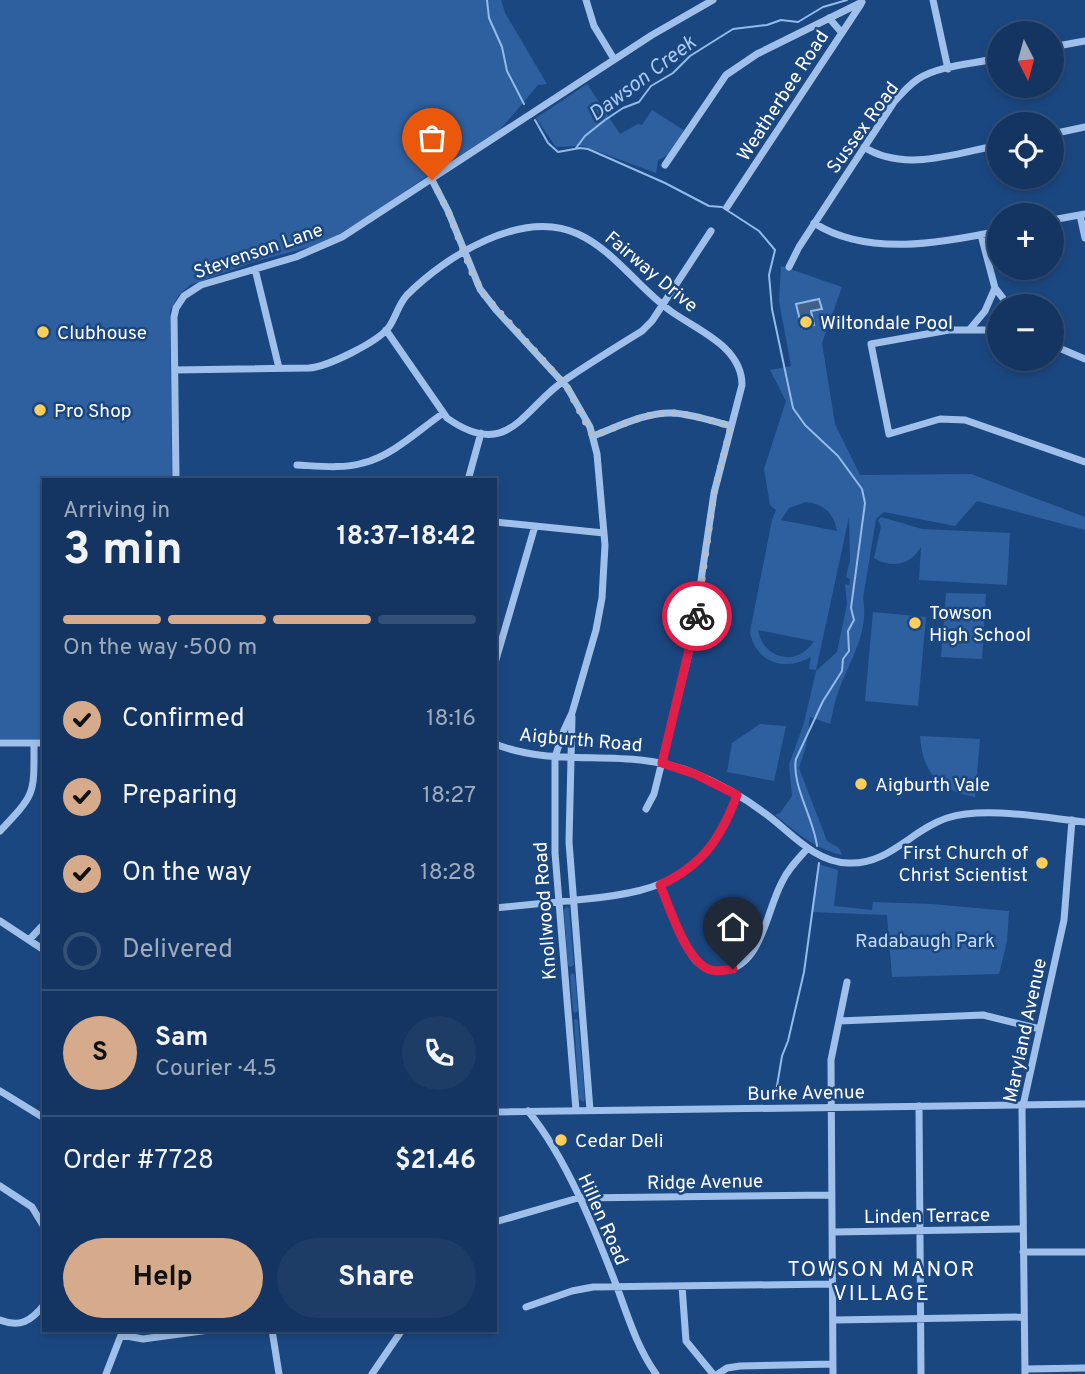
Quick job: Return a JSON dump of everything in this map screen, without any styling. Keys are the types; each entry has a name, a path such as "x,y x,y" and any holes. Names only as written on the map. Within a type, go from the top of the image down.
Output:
{"street":[{"path":"586,0 594,26 614,59"},
{"name":"Stevenson Lane","path":"176,478 174,317 184,296 201,285 296,257 331,243 432,180 614,59 682,16 713,0"},
{"path":"933,0 947,69"},
{"path":"665,165 726,75 749,59 863,1"},
{"name":"Weatherbee Road","path":"727,207 863,1"},
{"path":"829,18 842,33"},
{"path":"1064,45 1085,41"},
{"name":"Sussex Road","path":"789,267 814,223 894,102 917,80 947,69 987,61"},
{"path":"1064,131 1085,127"},
{"path":"864,147 886,157 920,160 987,147"},
{"name":"Knollwood Road","path":"432,180 448,211 476,281 489,302 562,381 580,408 593,436 597,454 605,566 599,615 572,713 555,757 554,833 558,902 576,1110"},
{"path":"1064,218 1083,214 1085,238"},
{"path":"814,223 841,235 880,243 921,244 987,234"},
{"name":"Fairway Drive","path":"175,370 316,368 327,365 386,330 404,298 430,275 464,252 525,227 564,228 593,242 663,305 719,343 736,359 742,385 714,493 692,641 654,794 646,809"},
{"path":"386,330 442,414 462,427 481,433 500,432 516,426 562,381 642,331 663,305 711,230"},
{"path":"981,235 995,288 1000,294"},
{"path":"255,269 279,368"},
{"path":"970,328 985,311 995,288"},
{"path":"987,329 970,328 871,344 889,434 940,419 965,420 1085,462"},
{"path":"1064,350 1085,359"},
{"path":"593,436 649,416 669,412 731,426"},
{"path":"297,465 366,463 442,414"},
{"path":"469,478 481,433"},
{"path":"497,522 604,533"},
{"path":"497,656 535,526"},
{"name":"Knollwood Road","path":"572,713 569,842 590,1110"},
{"path":"0,743 42,743"},
{"path":"0,831 32,795 34,743"},
{"name":"Aigburth Road","path":"497,745 521,752 555,757 632,758 662,763 695,774 737,795 764,812 808,848 836,862 855,863 884,857 927,827 960,815 992,814 1085,822"},
{"path":"497,908 632,894 660,885 683,872 706,853 723,830 737,795"},
{"name":"Maryland Avenue","path":"1025,1371 1023,1105 1064,920 1072,820"},
{"path":"660,885 691,955 711,970 733,969 752,954 780,885 808,848"},
{"path":"0,921 42,949"},
{"path":"29,940 42,926"},
{"path":"833,1374 831,1060 847,982"},
{"path":"839,1021 983,1015 1040,1029"},
{"path":"0,1091 42,1117"},
{"name":"Burke Avenue","path":"528,1111 1085,1104"},
{"path":"919,1106 921,1374"},
{"path":"497,1112 528,1111"},
{"name":"Hillen Road","path":"528,1111 551,1142 617,1286 641,1350 656,1374"},
{"path":"0,1186 32,1207 42,1224"},
{"name":"Ridge Avenue","path":"497,1221 578,1198 832,1195"},
{"name":"Linden Terrace","path":"832,1232 1023,1229"},
{"path":"1023,1252 1085,1252"},
{"path":"526,1307 583,1288 832,1284"},
{"path":"682,1286 685,1341 716,1374 727,1368 740,1366 833,1364"},
{"path":"0,1320 13,1325 22,1324 42,1307"},
{"path":"833,1320 1024,1317"},
{"path":"106,1374 122,1332 143,1339 194,1332"},
{"path":"272,1332 279,1374"},
{"path":"372,1374 401,1332"},
{"path":"1025,1371 1085,1368"}],"green space":[{"path":"0,0 501,0 505,13 547,84 538,85 499,131 324,243 254,262 190,285 179,295 170,311 172,478 42,478 42,739 0,739"},
{"path":"587,84 620,134 638,124 642,125 652,110 685,131 670,154 658,160 656,173 583,146 556,147 536,118"},
{"path":"781,266 842,287 822,343 835,424 860,475 971,474 1085,517 1085,530 977,501 955,526 884,512 876,519 863,598 862,633 838,691 830,724 810,717 806,746 799,768 827,841 839,848 842,855 814,844 775,815 780,813 792,796 789,765 804,723 816,671 837,652 847,604 845,584 849,585 850,579 846,577 850,560 849,517 816,670 809,669 811,657 791,664 773,662 758,651 750,632 776,510 770,505 764,469 786,401 770,370 791,366 779,301","holes":["806,502 827,510 837,531 781,520 789,508","758,630 813,641 814,641 799,655 782,656 766,648"]},
{"path":"881,517 922,529 1010,533 1007,585 919,580 921,547 912,558 900,563 887,563 874,558 881,526 878,520"},
{"path":"946,593 986,594 982,659 941,657"},
{"path":"873,612 926,617 918,706 865,701"},
{"path":"760,724 786,726 774,781 727,772 732,743"},
{"path":"920,736 980,739 975,797 951,790 935,778 925,760"},
{"name":"Radabaugh Park","path":"818,864 838,870 834,906 872,910 873,902 1009,911 1007,941 999,974 892,977 887,915 811,912"},
{"path":"569,908 574,965 570,967 564,910"},
{"path":"572,973 575,975 578,1011 575,1013 570,976"},
{"path":"576,1019 585,1099 583,1102 579,1099"}],"shaded area":[{"name":"Wiltondale Pool","path":"819,299 822,309 811,311 814,325 802,328 796,304"}],"waterway":[{"path":"487,0 489,18 502,47 507,71 524,104"},
{"name":"Dawson Creek","path":"576,148 585,136 605,120 623,108 639,102 651,86 673,73 690,56 733,29 767,25 781,20 798,22 823,7 847,0"},
{"path":"535,120 548,143 558,152 588,149 709,206 722,207 759,231 775,250 769,275 772,309 793,408 805,425 838,456 862,489 865,503 851,608 854,620 848,631 849,651 843,659 842,671 823,701 796,759 797,779 817,846"},
{"path":"775,1098 782,1056 804,972 819,863"}],"way so far":[{"path":"432,180 448,211 473,275 485,296 567,387 593,436 649,416 669,412 731,426 714,493 697,616"}],"place":[{"name":"Wiltondale Pool","path":"806,322"},
{"name":"Clubhouse","path":"43,332"},
{"name":"Pro Shop","path":"40,410"},
{"name":"Towson High School","path":"915,623"},
{"name":"Aigburth Vale","path":"861,784"},
{"name":"First Church of Christ Scientist","path":"1042,863"},
{"name":"Cedar Deli","path":"561,1140"}],"district":[{"name":"TOWSON MANOR VILLAGE","path":"882,1281"}],"route":[{"path":"697,616 662,763 695,774 737,795 723,830 706,853 695,864 660,885 686,945 697,962 711,970 733,969"}]}
